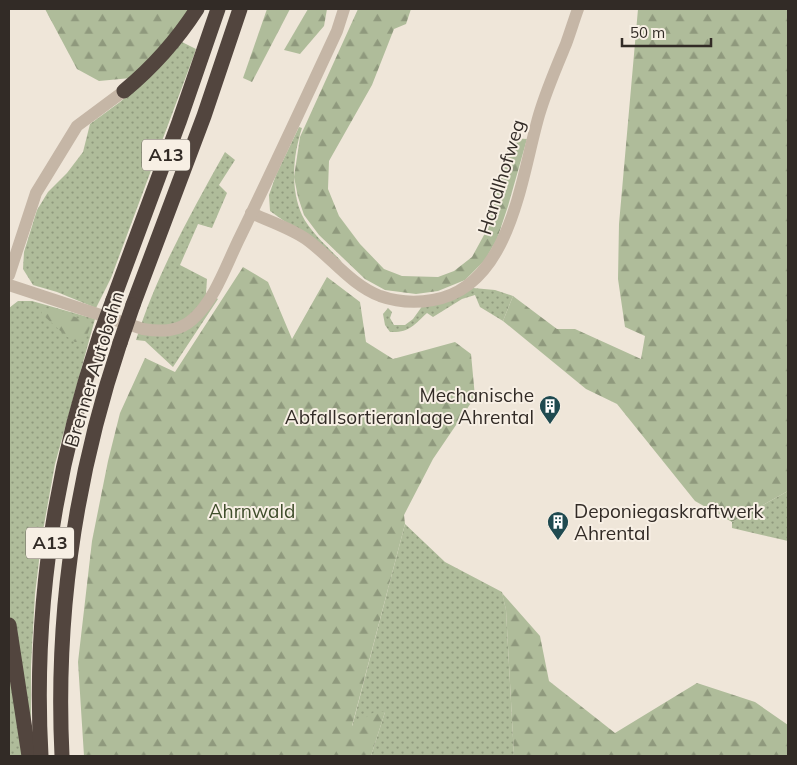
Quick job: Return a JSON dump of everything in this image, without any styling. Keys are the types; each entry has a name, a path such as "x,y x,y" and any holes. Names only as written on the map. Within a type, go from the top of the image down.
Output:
{"highway":[{"path":"124,91 142,77 177,39 197,9"},
{"name":"Brenner Autobahn","path":"41,756 39,668 45,573 72,431 100,335 179,122 218,9"},
{"name":"Brenner Autobahn","path":"62,756 60,719 61,650 64,609 72,534 89,451 120,343 204,116 236,26 240,9"},
{"path":"236,26 245,9"},
{"path":"9,625 29,756"}],"street":[{"path":"9,285 143,329 158,332 170,331 190,322 204,307 216,286 337,31 344,9"},
{"name":"Handlhofweg","path":"251,213 304,238 360,285 382,297 398,301 424,302 449,296 466,287 486,268 496,254 503,239 514,208 543,102 578,9"},
{"path":"9,275 36,193 77,126 124,91"}],"green space":[{"path":"45,9 189,9 184,25 131,78 99,81 77,69"},
{"path":"267,9 290,9 252,82 243,78"},
{"path":"308,9 327,9 324,26 300,54 284,50"},
{"path":"358,9 411,9 406,24 394,29 372,85 329,161 328,189 339,216 360,244 384,269 402,276 438,277 454,271 472,257 484,235 493,209 511,138 527,139 497,239 485,260 465,280 438,291 416,294 385,290 365,279 319,235 304,215 298,197 294,177 300,137"},
{"path":"638,9 788,9 788,491 732,522 695,501 617,404 586,389 503,321 513,296 557,329 575,329 641,359 645,336 625,327 618,279 619,224"},
{"path":"182,42 196,49 111,278 96,308 57,292 33,285 23,269 24,252 37,210 48,192 67,173 83,152 90,124 146,80"},
{"path":"299,127 302,128 294,172 298,205 310,228 342,262 270,211 269,195 276,175"},
{"path":"225,152 235,160 219,185 227,193 212,228 198,224 180,265 207,279 206,293 218,299 173,367 145,341 136,340 164,267"},
{"name":"Ahrnwald","path":"243,267 268,282 292,339 327,277 360,302 366,342 393,359 455,342 471,354 475,397 433,459 404,515 405,524 352,726 376,711 385,712 371,756 84,756 78,662 92,541 120,413 145,358 175,372"},
{"path":"473,288 495,290 513,296 503,321 480,307 475,295 462,299 433,317 427,313 407,330 390,332 385,325 383,314 388,308 392,312 390,318 394,325 405,325 413,319 423,305 460,296"},
{"path":"18,301 32,301 95,319 55,464 42,536 35,594 31,666 31,729 24,756 9,756 9,308"},
{"path":"41,308 57,309 91,324 85,341 75,342 66,336 42,314"},
{"path":"788,491 788,541 732,528 732,522"},
{"path":"405,524 445,562 502,592 506,610 514,756 371,756 385,712 352,727"},
{"path":"502,593 540,636 549,681 615,733 697,683 755,702 788,725 788,756 514,756 506,610"}],"place":[{"name":"Mechanische Abfallsortieranlage Ahrental","path":"550,425"},
{"name":"Deponiegaskraftwerk Ahrental","path":"558,541"}]}
